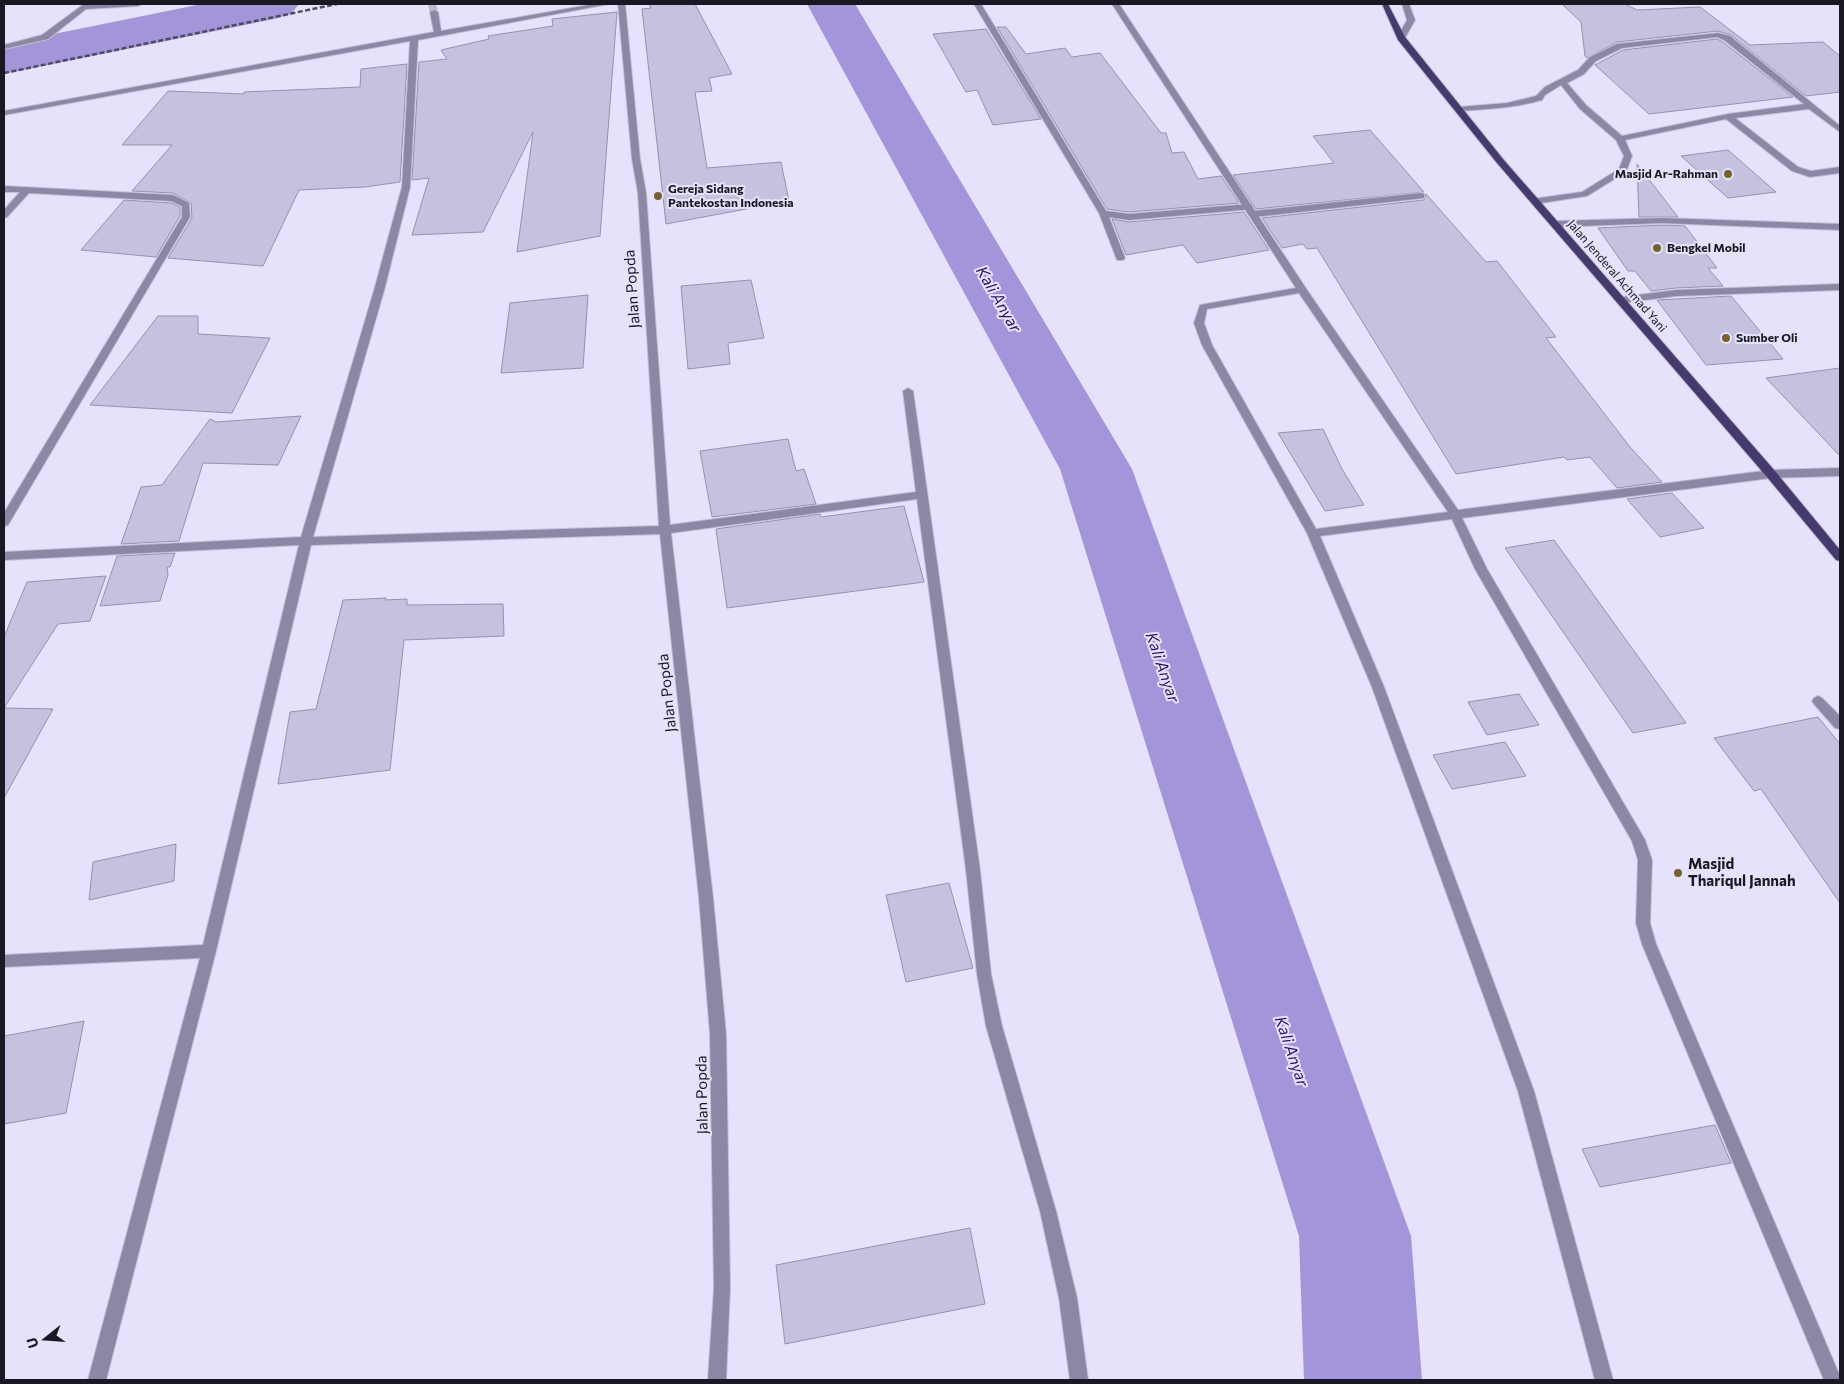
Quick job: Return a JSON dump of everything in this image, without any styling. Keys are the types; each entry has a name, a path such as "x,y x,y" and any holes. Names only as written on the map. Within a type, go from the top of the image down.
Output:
{"main road":[{"name":"Jalan Jenderal Achmad Yani","path":"1384,4 1401,38 1459,109 1535,201 1771,474 1840,558"}],"street":[{"path":"4,47 45,37 85,6 138,4"},
{"path":"4,113 605,4"},
{"name":"Jalan Popda","path":"622,4 636,158 642,193 666,530 706,898 718,1034 722,1288 716,1380"},
{"path":"977,4 1103,213 1120,258"},
{"path":"1115,4 1252,210 1302,290 1455,514 1481,569 1638,840 1645,860 1646,873 1643,886 1642,923 1649,944 1834,1380"},
{"path":"1401,38 1411,20 1406,4"},
{"path":"434,12 438,34"},
{"path":"1459,109 1507,105 1540,98 1540,93 1544,90 1562,83 1590,67 1594,59 1620,46 1718,35 1728,38 1840,130"},
{"path":"97,1380 209,950 306,541 402,204 406,187 414,39"},
{"path":"1535,201 1584,194 1623,170 1628,156 1620,139 1583,107 1562,83"},
{"path":"1620,139 1728,116 1811,106"},
{"path":"1728,116 1795,169 1810,174 1840,170"},
{"path":"4,189 173,198 186,205 186,217 4,522"},
{"path":"4,215 27,190"},
{"path":"1103,213 1113,216 1129,216 1252,210 1421,196"},
{"path":"1556,224 1593,220 1840,228"},
{"path":"1622,300 1676,293 1840,287"},
{"path":"1302,290 1203,306 1199,323 1207,345 1312,532 1378,687 1526,1091 1604,1380"},
{"path":"908,391 973,870 984,974 994,1026 1048,1211 1068,1298 1079,1380"},
{"path":"1312,532 1771,474 1840,472"},
{"path":"4,556 306,541 666,530 922,495"},
{"path":"1818,701 1840,724"},
{"path":"4,961 209,950"}],"building":[{"path":"649,4 695,4 732,74 709,78 712,91 695,92 707,168 781,162 789,201 666,224 642,9 651,8"},
{"path":"1562,4 1625,4 1637,10 1700,7 1750,45 1823,42 1840,56 1840,92 1806,96 1731,35 1718,31 1617,42 1587,58 1585,56 1581,22"},
{"path":"617,12 600,236 517,252 533,132 483,232 412,235 429,178 412,180 419,62 447,59 441,50 489,39 488,36 553,26 552,19"},
{"path":"997,27 1006,27 1026,54 1065,48 1072,57 1100,53 1161,133 1166,133 1172,153 1184,152 1198,179 1221,176 1239,203 1129,212 1107,209"},
{"path":"986,29 1041,119 993,125 977,90 966,92 933,34"},
{"path":"1717,39 1793,97 1649,114 1595,65 1623,50"},
{"path":"407,64 400,182 365,187 299,190 263,266 168,258 192,218 191,203 173,193 132,191 172,145 122,145 168,91 244,94 244,92 360,87 361,69"},
{"path":"1370,130 1424,192 1256,209 1233,175 1334,163 1313,136"},
{"name":"Masjid Ar-Rahman","path":"1728,150 1776,192 1728,198 1681,156"},
{"path":"1637,164 1678,217 1639,217"},
{"path":"1426,194 1486,262 1497,261 1556,337 1546,338 1630,447 1662,482 1617,488 1590,457 1567,460 1564,457 1456,474 1317,248 1307,249 1303,244 1282,248 1262,218 1424,200"},
{"path":"124,200 171,203 180,207 180,216 156,257 81,250"},
{"path":"1244,212 1269,250 1197,263 1183,245 1126,255 1112,219 1129,222"},
{"name":"Bengkel Mobil","path":"1662,225 1685,226 1717,268 1708,268 1723,286 1651,291 1635,271 1628,271 1598,228"},
{"path":"751,280 764,338 728,343 730,364 688,369 681,286"},
{"path":"588,295 583,368 501,373 510,303"},
{"name":"Sumber Oli","path":"1731,296 1783,359 1706,365 1657,300"},
{"path":"158,316 198,316 198,334 270,338 232,413 90,405"},
{"path":"1840,368 1840,456 1766,378"},
{"path":"301,416 278,465 203,463 179,541 121,544 141,487 162,485 210,419 216,422"},
{"path":"1323,429 1342,469 1364,505 1325,511 1278,433"},
{"path":"788,439 796,471 804,469 816,504 712,517 700,451"},
{"path":"1672,493 1704,528 1660,537 1627,499"},
{"path":"904,506 924,582 727,608 716,529 820,514 821,517"},
{"path":"1554,540 1686,723 1633,733 1505,548"},
{"path":"175,553 170,567 167,567 168,575 160,601 100,606 117,556"},
{"path":"106,576 90,621 58,624 4,708 4,637 27,582"},
{"path":"386,598 385,600 407,599 407,605 503,604 504,636 404,640 390,770 278,784 290,712 316,709 343,600"},
{"path":"1519,694 1539,725 1487,735 1468,702"},
{"path":"4,708 53,709 4,798"},
{"path":"1818,717 1840,744 1840,903 1761,789 1754,791 1714,738"},
{"path":"1505,742 1526,776 1452,789 1433,755"},
{"path":"176,844 174,881 89,900 93,862"},
{"path":"949,883 973,968 906,982 886,895"},
{"path":"84,1021 66,1113 4,1124 4,1036"},
{"path":"1715,1125 1731,1163 1600,1187 1582,1149"},
{"path":"970,1228 985,1304 785,1344 776,1265"}],"waterway":[{"path":"4,59 274,4"},
{"name":"Kali Anyar","path":"831,4 1096,469 1355,1236 1363,1380"}],"tunnel":[{"path":"432,4 434,12"}],"railway":[{"path":"4,73 337,4"}],"place":[{"name":"Masjid Ar-Rahman","path":"1728,174"},
{"name":"Gereja Sidang Pantekostan Indonesia","path":"658,196"},
{"name":"Bengkel Mobil","path":"1657,248"},
{"name":"Sumber Oli","path":"1726,338"},
{"name":"Masjid Thariqul Jannah","path":"1678,873"}]}
